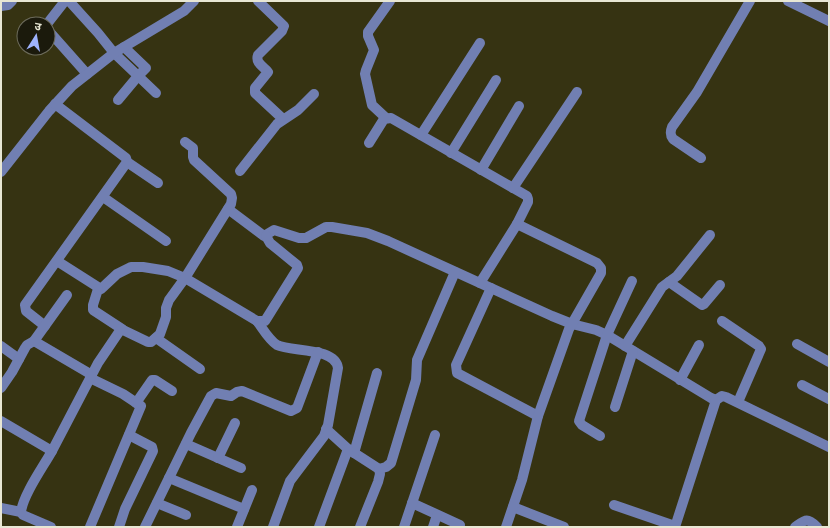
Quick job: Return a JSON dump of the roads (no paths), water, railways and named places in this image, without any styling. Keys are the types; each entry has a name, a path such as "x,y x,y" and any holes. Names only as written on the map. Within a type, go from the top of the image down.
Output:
{"street":[{"path":"1,6 8,5 12,1"},
{"path":"53,16 65,1"},
{"path":"69,1 98,33 114,54 156,93"},
{"path":"1,172 55,104 72,86 124,47 184,11 194,1"},
{"path":"258,1 284,26 282,31 258,55 258,62 268,72 255,88 255,93 283,119"},
{"path":"390,1 368,32 368,36 374,50 365,74 372,105 386,118 391,118 527,196 528,199 517,224 480,283"},
{"path":"701,158 673,139 670,136 670,132 697,92 750,1"},
{"path":"788,1 829,21"},
{"path":"56,39 87,74"},
{"path":"421,136 480,43"},
{"path":"118,100 138,76 146,69 146,67 124,47"},
{"path":"451,153 496,80"},
{"path":"513,188 577,92"},
{"path":"240,171 277,124 298,110 314,94"},
{"path":"55,104 126,158 127,162 158,184"},
{"path":"481,170 520,106"},
{"path":"369,143 386,118"},
{"path":"98,288 93,310 122,329 148,342 151,342 160,334 166,317 166,308 169,300 185,278 232,201 231,194 194,160 193,148 185,142"},
{"path":"45,326 26,311 25,305 127,162"},
{"path":"103,197 166,241"},
{"path":"228,209 266,236 270,243 297,265 298,268 265,320 257,321"},
{"path":"506,527 522,480 538,416 569,329 601,273 601,268 599,265 517,224"},
{"path":"266,236 274,230 292,237 306,238 326,227 332,227 360,231 388,240 552,316 607,335 680,380 716,400"},
{"path":"615,407 629,348 662,287 677,276 710,235"},
{"path":"57,261 98,288 102,288 117,274 135,266 168,271 185,278 257,321 272,341 278,345 287,348 318,352 334,360 338,368 324,436 290,481 273,527"},
{"path":"378,469 386,467 391,463 416,380 416,360 455,272"},
{"path":"600,436 582,425 579,421 607,335 632,281"},
{"path":"669,282 702,305 720,285"},
{"path":"491,288 456,365 457,373 538,416"},
{"path":"1,388 27,345 34,341 67,295"},
{"path":"722,321 762,349 738,402"},
{"path":"21,512 21,506 27,494 52,451 98,363 121,328 122,329"},
{"path":"156,338 200,369"},
{"path":"34,341 141,406 90,527"},
{"path":"797,344 829,362"},
{"path":"680,380 699,345"},
{"path":"1,346 19,359"},
{"path":"145,527 211,396 216,393 232,396 237,392 242,391 291,411 294,410 297,408 318,352"},
{"path":"319,527 351,451 376,374"},
{"path":"136,403 152,380 155,380 172,391"},
{"path":"802,385 829,399"},
{"path":"614,505 675,527 716,400 722,396 738,402 829,447"},
{"path":"1,421 52,451"},
{"path":"218,458 235,423"},
{"path":"326,429 351,451 378,469 380,474 360,527"},
{"path":"119,527 125,508 153,451 152,447 129,435"},
{"path":"404,527 435,435"},
{"path":"186,444 241,468"},
{"path":"169,478 244,509"},
{"path":"236,527 252,490"},
{"path":"156,503 186,514"},
{"path":"412,504 460,525"},
{"path":"512,507 564,527"},
{"path":"1,508 21,512 23,515 51,527"},
{"path":"433,527 437,515"},
{"path":"795,527 804,520 812,522 817,527"}]}
